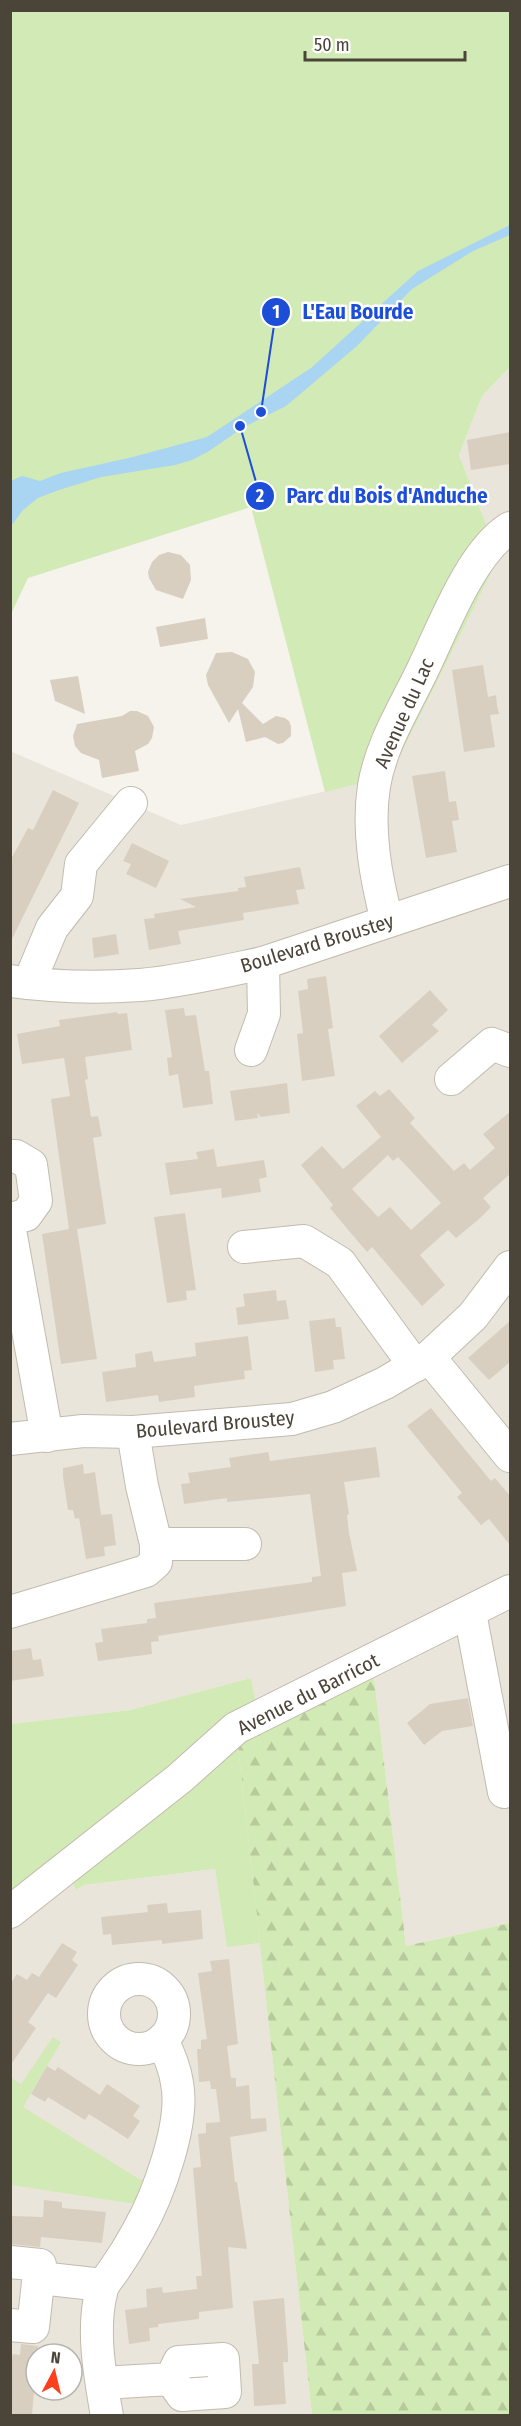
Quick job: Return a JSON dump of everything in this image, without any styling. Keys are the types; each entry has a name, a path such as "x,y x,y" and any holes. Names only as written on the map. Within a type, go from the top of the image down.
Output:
{"street":[{"name":"Avenue du Lac","path":"387,921 374,858 372,816 378,766 388,738 460,592 489,548 510,528"},
{"path":"20,982 52,928 77,896 81,864 131,803"},
{"name":"Boulevard Broustey","path":"20,982 80,987 142,985 263,963 510,880"},
{"path":"251,1050 264,1014 263,963"},
{"path":"451,1079 492,1044 510,1051"},
{"path":"10,1156 16,1156 31,1165 36,1201 26,1215 10,1219"},
{"path":"10,1230 47,1436"},
{"path":"244,1246 304,1241 340,1263 422,1361 510,1456"},
{"name":"Boulevard Broustey","path":"10,1438 83,1431 133,1432 292,1419 333,1407 422,1361 473,1316 510,1267"},
{"path":"10,1612 146,1571 156,1562 156,1544 142,1486 133,1432"},
{"path":"156,1544 246,1544"},
{"name":"Avenue du Barricot","path":"10,1912 171,1785 236,1728 510,1591"},
{"path":"470,1612 504,1792"},
{"path":"107,2415 98,2330 99,2304 103,2285 138,2231 160,2182 170,2153 177,2115 178,2085 162,2040"},
{"path":"10,2262 40,2265 33,2327 10,2325"},
{"path":"40,2278 103,2285"},
{"path":"102,2383 171,2379"}],"shaded area":[{"path":"510,367 510,1923 406,1946 372,1661 259,1717 251,1678 130,1710 11,1724 10,751 181,825 390,776 499,557 459,455 482,396"},
{"path":"66,1869 76,1890 84,1885 215,1869 227,1946 260,1943 312,2415 11,2415 10,1912"}],"green space":[{"path":"11,11 510,11 510,367 482,396 459,455 499,557 390,776 325,792 251,507 28,578 11,614"},
{"path":"372,1661 406,1946 510,1923 510,2415 312,2415 236,1728"},
{"path":"251,1678 259,1717 236,1728 260,1943 227,1947 215,1869 84,1885 76,1890 67,1870 11,1912 11,1724 130,1710"},
{"path":"53,2037 61,2042 23,2107 139,2179 160,2182 152,2203 129,2203 11,2185 10,2077 21,2084"}],"water":[{"path":"510,225 510,235 473,251 412,289 357,346 286,406 244,427 192,460 101,477 38,498 23,510 11,526 11,481 22,476 40,481 61,473 207,437 311,368 418,271"}],"building":[{"path":"510,432 510,464 471,470 467,440"},
{"path":"168,552 181,555 190,565 191,580 183,599 156,590 149,578 148,572 152,562 159,555"},
{"path":"205,618 208,639 160,647 156,627"},
{"path":"232,652 248,659 255,672 253,687 242,703 263,724 276,716 289,721 291,736 283,743 278,744 265,737 246,742 238,709 229,723 208,685 206,675 216,653"},
{"path":"483,665 488,697 496,695 499,714 490,715 495,747 464,752 452,670"},
{"path":"78,676 85,714 55,701 50,680"},
{"path":"130,711 137,711 148,716 154,727 148,744 135,751 139,771 102,778 99,760 81,753 75,746 73,736 77,724 122,716"},
{"path":"445,771 449,802 456,801 459,820 452,821 457,852 426,858 412,776"},
{"path":"53,790 79,803 10,943 10,861 28,828 33,830"},
{"path":"132,843 169,861 156,888 126,874 131,864 123,861"},
{"path":"300,867 305,889 296,890 299,904 243,913 244,920 178,931 181,944 149,950 144,919 155,918 154,914 196,907 180,899 238,891 238,888 246,887 244,877"},
{"path":"116,934 119,954 94,958 92,938"},
{"path":"326,976 333,1028 328,1029 335,1076 302,1081 297,1034 303,1033 298,991 308,989 307,979"},
{"path":"430,990 448,1010 432,1025 439,1031 402,1063 379,1036"},
{"path":"184,1008 185,1016 196,1015 205,1071 209,1071 213,1104 183,1108 178,1074 169,1076 167,1058 172,1057 165,1010"},
{"path":"117,1012 118,1014 127,1013 132,1050 85,1057 88,1079 85,1080 91,1117 98,1116 102,1136 93,1138 106,1224 77,1229 97,1359 61,1364 42,1234 69,1229 51,1099 70,1096 64,1058 22,1064 17,1034 60,1026 59,1020"},
{"path":"287,1083 290,1113 261,1117 257,1113 258,1118 235,1121 230,1091"},
{"path":"389,1089 415,1118 410,1123 454,1171 464,1163 470,1170 495,1148 483,1134 510,1112 510,1174 483,1198 491,1207 478,1220 456,1238 448,1230 420,1255 445,1285 422,1306 372,1247 367,1252 330,1208 333,1205 301,1165 322,1146 343,1169 381,1137 356,1106 375,1091 380,1096","holes":["388,1155 393,1161 398,1157 441,1203 411,1230 390,1207 378,1217 352,1189"]},
{"path":"214,1149 217,1167 264,1160 267,1177 259,1179 261,1192 222,1198 221,1188 170,1195 165,1163 198,1159 196,1152"},
{"path":"185,1213 196,1290 186,1291 187,1300 167,1303 154,1217"},
{"path":"276,1290 277,1301 286,1300 289,1319 238,1325 236,1308 245,1306 243,1294"},
{"path":"335,1318 336,1327 341,1327 345,1359 333,1360 334,1369 315,1372 309,1321"},
{"path":"510,1321 510,1362 489,1380 468,1358"},
{"path":"248,1336 252,1370 244,1371 245,1379 194,1386 195,1397 159,1402 158,1395 106,1402 102,1372 136,1367 135,1354 152,1351 154,1362 196,1356 195,1343"},
{"path":"431,1408 491,1481 495,1478 510,1496 510,1545 489,1519 481,1525 457,1497 462,1493 407,1426"},
{"path":"376,1447 380,1477 344,1482 349,1514 347,1515 349,1533 357,1571 342,1573 346,1606 158,1636 159,1641 151,1642 152,1654 98,1661 95,1643 103,1642 101,1629 147,1623 147,1619 156,1618 154,1603 312,1582 312,1577 321,1576 310,1494 227,1502 227,1498 184,1504 181,1484 190,1483 188,1473 231,1467 229,1458 268,1452 270,1461"},
{"path":"83,1464 84,1474 95,1472 101,1515 112,1514 116,1545 104,1547 105,1556 86,1559 79,1518 75,1519 73,1510 68,1510 63,1477 63,1468"},
{"path":"31,1648 33,1660 41,1659 44,1676 10,1681 10,1651"},
{"path":"468,1698 473,1726 442,1731 424,1745 407,1723 430,1704"},
{"path":"167,1903 168,1913 201,1910 203,1939 162,1944 162,1940 112,1945 111,1934 103,1935 101,1917 148,1912 147,1905"},
{"path":"62,1943 77,1952 72,1960 78,1965 56,1998 48,1993 28,2022 36,2028 10,2066 10,1984 17,1974 27,1980 32,1973 39,1977"},
{"path":"229,1959 238,2044 227,2046 231,2078 236,2078 236,2087 249,2085 251,2119 266,2118 267,2131 230,2137 235,2182 237,2182 247,2249 228,2247 233,2308 199,2312 199,2319 158,2324 158,2327 149,2328 150,2341 129,2344 125,2310 147,2307 146,2289 162,2287 163,2293 197,2289 196,2276 202,2276 193,2168 201,2167 198,2134 206,2133 206,2123 220,2122 216,2089 211,2089 210,2081 199,2082 197,2049 201,2049 201,2040 207,2039 198,1973 212,1971 210,1961"},
{"path":"47,2066 55,2071 58,2067 100,2095 107,2084 140,2106 133,2116 140,2121 128,2139 89,2114 85,2120 48,2097 45,2102 31,2094"},
{"path":"44,2200 62,2202 62,2208 106,2212 102,2243 41,2237 40,2247 10,2244 10,2216 43,2217"},
{"path":"284,2298 288,2353 288,2362 283,2362 286,2404 254,2406 252,2364 259,2364 253,2301"},
{"path":"21,2344 24,2344 24,2402 33,2402 32,2415 10,2415 10,2362 13,2354 20,2355"}],"place":[{"name":"L'Eau Bourde","path":"261,412"},
{"name":"Parc du Bois d'Anduche","path":"240,426"}]}
